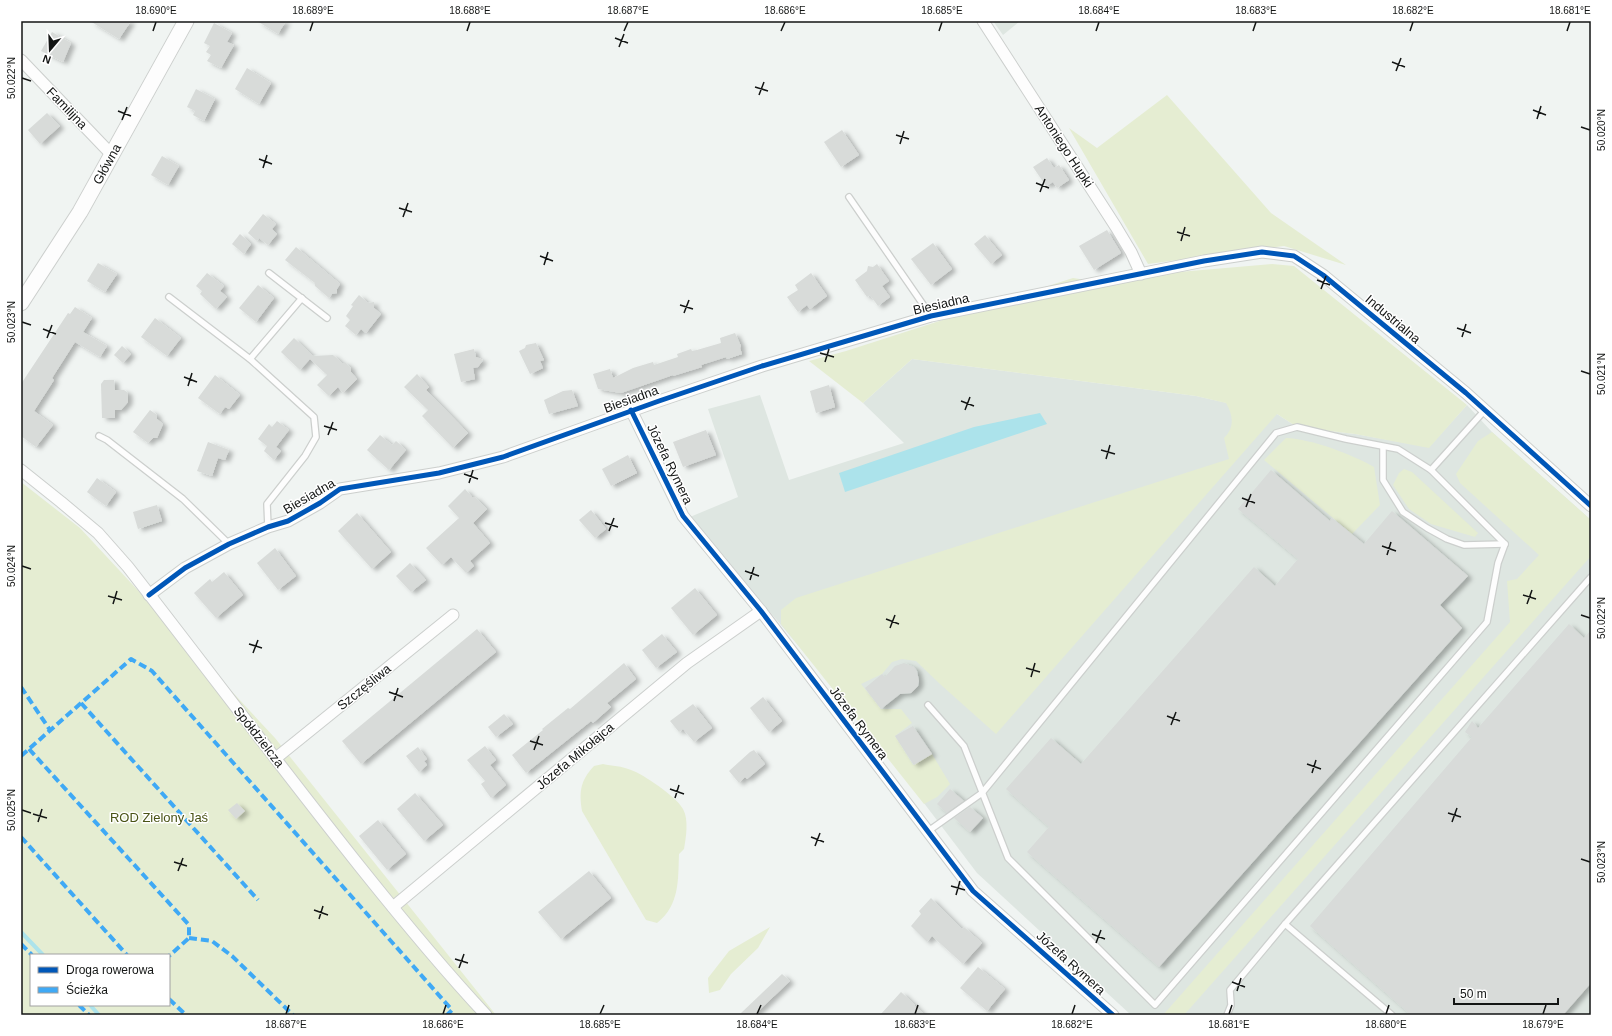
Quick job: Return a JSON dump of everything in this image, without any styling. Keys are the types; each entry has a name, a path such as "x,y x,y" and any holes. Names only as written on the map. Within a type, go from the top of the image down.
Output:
{"street":[{"name":"Główna","path":"21,303 80,212 186,21"},
{"name":"Antoniego Hupki","path":"983,21 1116,226 1131,252 1141,274"},
{"name":"Familijna","path":"21,60 112,155"},
{"name":"Industrialna","path":"1141,274 1204,261 1262,252 1294,256 1323,275 1485,410 1591,506"},
{"name":"Biesiadna","path":"149,595 185,568 229,544 268,527 288,521 320,503 340,488 439,473 503,457 631,410 762,366 931,316 1141,274"},
{"name":"Józefa Rymera","path":"631,410 683,516 762,611 927,832 973,891 1113,1015"},
{"name":"Spółdzielcza","path":"21,470 98,534 128,567 393,907 468,996 486,1015"},
{"name":"Józefa Mikołajca","path":"393,907 687,663 762,611"},
{"name":"Szczęśliwa","path":"276,758 453,615"}],"lane":[{"path":"849,197 931,316"},
{"path":"269,273 326,318"},
{"name":"Biesiadna","path":"169,297 250,359 314,417 316,437 305,456 267,504 268,527"},
{"path":"250,359 302,298"},
{"path":"1431,470 1485,410"},
{"path":"927,832 982,793 1276,433 1297,427 1346,439 1398,449 1431,470 1504,544"},
{"path":"99,436 107,440 183,499 229,544"},
{"path":"1383,447 1383,480 1403,512 1447,539 1464,545 1504,544"},
{"path":"928,706 964,746 1008,858 1155,1005 1487,622 1498,563 1504,544"},
{"path":"1228,1015 1231,1005 1230,990 1285,924 1591,577"},
{"path":"1285,924 1392,1015"}],"shaded area":[{"path":"993,21 1020,21 1003,35"},
{"path":"912,359 1196,396 1277,414 1297,427 1355,434 1429,447 1467,405 1492,432 1591,520 1591,1015 1131,1015 977,873 861,720 690,517 738,497 708,409 760,395 789,480 904,443 863,403"}],"green space":[{"path":"1167,95 1271,213 1346,265 1284,246 1148,264 1069,128 1097,148"},
{"path":"1272,264 1294,266 1467,405 1429,448 1355,434 1297,427 1277,414 996,734 916,661 902,659 892,662 882,674 861,684 881,709 901,709 912,723 895,736 913,765 932,754 950,784 937,797 924,804 781,624 781,610 796,598 1229,459 1224,438 1230,430 1232,421 1230,412 1226,403 1196,396 912,359 863,403 809,361 846,351 1073,278 1086,280"},
{"path":"1492,432 1591,520 1591,556 1184,1015 1163,1015 1510,622 1507,581 1517,579 1539,555 1460,483 1456,474 1478,441"},
{"path":"1286,438 1319,444 1354,457 1374,467 1380,505 1352,534 1264,460"},
{"path":"1404,469 1412,472 1478,533 1475,537 1431,524 1409,509 1393,485 1399,473"},
{"name":"ROD Zielony Jaś","path":"21,482 80,528 275,738 496,1015 21,1015"},
{"path":"603,764 628,769 643,776 674,798 680,804 685,813 686,834 684,849 679,854 678,883 674,900 665,916 657,923 646,920 582,811 581,792 583,782 589,771 594,766"},
{"path":"770,927 758,948 731,974 720,990 709,993 708,978 729,951"}],"water":[{"path":"1040,413 1047,424 845,492 839,473 974,427"}],"building":[{"path":"90,21 131,21 119,39"},
{"path":"257,21 286,21 278,34"},
{"path":"214,23 232,33 227,42 234,45 221,68 207,61 211,55 206,52 210,46 204,43"},
{"path":"52,32 71,43 63,62 41,51"},
{"path":"247,68 271,83 259,104 235,89"},
{"path":"196,89 215,99 204,121 193,115 195,111 187,107"},
{"path":"47,113 60,126 40,144 28,130"},
{"path":"842,130 859,155 841,167 824,142"},
{"path":"162,156 179,166 168,185 151,175"},
{"path":"1047,158 1054,168 1059,165 1069,180 1057,188 1053,182 1046,186 1033,167"},
{"path":"263,214 276,224 272,229 277,234 268,245 259,238 257,241 248,233"},
{"path":"1107,230 1121,253 1094,270 1079,246"},
{"path":"240,234 251,244 244,254 232,244"},
{"path":"985,235 1002,255 991,264 974,244"},
{"path":"933,243 952,269 931,285 911,259"},
{"path":"296,247 340,284 337,289 337,293 332,294 329,298 315,286 315,283 285,260"},
{"path":"98,263 117,274 105,292 87,281"},
{"path":"877,264 889,281 882,286 890,297 878,306 870,295 867,297 855,280 867,271 868,266 873,267"},
{"path":"207,273 224,286 220,291 227,297 216,309 200,294 202,291 196,286"},
{"path":"811,273 827,296 810,309 807,305 798,312 787,297 798,290 795,285"},
{"path":"258,285 274,298 256,322 239,308"},
{"path":"359,295 368,303 374,302 374,308 381,314 366,333 361,329 356,335 345,326 350,320 346,316 353,306 351,305"},
{"path":"75,307 92,318 83,332 107,346 100,357 75,342 52,378 54,380 34,411 53,425 36,447 21,436 21,384 68,313 70,314"},
{"path":"155,318 181,338 167,356 141,337"},
{"path":"735,333 741,346 740,348 742,354 727,359 726,357 701,365 702,367 673,375 621,393 598,389 593,374 610,369 613,378 633,368 653,362 654,365 678,357 677,354 691,349 692,351 697,350 721,343 720,338"},
{"path":"294,338 313,356 333,355 342,363 346,363 351,368 351,372 357,379 343,393 338,387 329,396 317,385 327,375 310,359 300,370 281,352"},
{"path":"536,343 544,360 540,361 543,368 530,374 519,351 525,348 526,345"},
{"path":"122,346 131,354 123,363 114,355"},
{"path":"474,349 476,357 483,360 478,367 473,368 475,379 461,382 454,354"},
{"path":"417,374 429,387 426,390 468,433 453,448 422,416 428,410 404,387"},
{"path":"215,375 240,395 229,409 225,407 220,414 198,398"},
{"path":"104,380 114,380 115,390 124,390 128,393 128,402 121,410 115,410 115,418 102,418 101,384"},
{"path":"829,385 835,407 816,413 810,391"},
{"path":"572,390 578,406 549,414 544,400 563,391"},
{"path":"150,410 157,415 157,419 163,424 157,438 153,438 148,443 133,432"},
{"path":"277,421 289,430 276,447 281,451 274,460 264,451 267,446 258,439 269,424 272,427"},
{"path":"706,430 716,455 683,467 673,442"},
{"path":"380,435 392,445 396,441 406,450 389,470 367,450"},
{"path":"208,442 229,450 225,460 218,458 212,476 197,471"},
{"path":"628,455 637,473 611,486 602,469"},
{"path":"1271,470 1330,521 1332,518 1364,544 1392,511 1468,576 1440,605 1462,628 1159,967 1027,852 1049,827 1006,789 1051,738 1081,764 1254,567 1275,586 1298,559 1238,509"},
{"path":"97,478 116,492 106,506 87,492"},
{"path":"465,489 473,498 475,497 487,509 473,523 490,543 470,561 474,566 466,573 451,557 442,565 426,548 459,518 448,506"},
{"path":"157,505 162,521 138,529 133,512"},
{"path":"591,510 606,529 595,538 579,520"},
{"path":"357,513 391,552 372,569 338,531"},
{"path":"275,548 296,576 278,590 257,563"},
{"path":"410,563 426,580 411,592 396,576"},
{"path":"224,572 243,595 216,618 194,593 210,579 212,582"},
{"path":"695,588 717,615 693,635 671,608"},
{"path":"1569,624 1584,638 1591,630 1591,983 1563,1015 1411,1015 1310,926 1472,737 1465,732 1472,721 1478,728"},
{"path":"477,629 496,652 361,764 342,741"},
{"path":"662,634 677,652 656,668 642,650"},
{"path":"624,663 636,679 607,703 611,707 593,723 591,721 526,773 512,755 568,708 570,709"},
{"path":"904,663 914,667 917,671 919,681 918,686 911,693 900,694 881,709 865,688 882,674 885,677 895,666"},
{"path":"763,697 782,721 769,732 750,708"},
{"path":"693,704 712,728 694,742 683,729 679,732 670,721"},
{"path":"504,714 513,724 496,737 488,727"},
{"path":"913,726 932,754 914,765 895,736"},
{"path":"485,746 496,760 490,765 506,785 491,798 481,784 485,781 467,760"},
{"path":"418,747 427,759 424,761 427,765 419,772 406,756"},
{"path":"754,750 765,764 747,779 745,777 739,783 729,771"},
{"path":"950,789 964,801 947,813 937,804"},
{"path":"415,793 443,825 424,841 397,809"},
{"path":"237,803 245,811 236,819 228,810"},
{"path":"970,807 983,818 970,832 954,818"},
{"path":"378,820 406,854 387,870 359,836"},
{"path":"589,871 611,898 561,939 538,912"},
{"path":"931,898 962,929 964,927 982,943 963,964 932,936 927,942 911,926 921,914 919,911"},
{"path":"978,967 1005,989 987,1011 960,988"},
{"path":"782,974 790,981 754,1015 739,1015"},
{"path":"901,992 915,1006 925,1015 880,1015"}],"waterway":[{"path":"21,932 42,954"},
{"path":"91,1006 99,1015"}],"marked path":[{"path":"21,756 131,659 152,671 452,1010 447,1015"},
{"path":"21,687 50,730"},
{"path":"81,703 258,900"},
{"path":"29,749 189,925 189,938 170,955"},
{"path":"21,837 126,954"},
{"path":"189,938 212,941 232,956 293,1015"},
{"path":"21,944 31,954"},
{"path":"170,1000 186,1015"},
{"path":"80,1006 89,1015"}],"cycle path":[{"path":"149,595 185,568 229,544 268,527 288,521 320,503 340,489 439,473 503,457 762,366 931,316 1204,261 1262,252 1294,256 1323,275 1466,393 1591,506"},
{"path":"631,410 683,516 761,611 973,891 1113,1015"}]}
